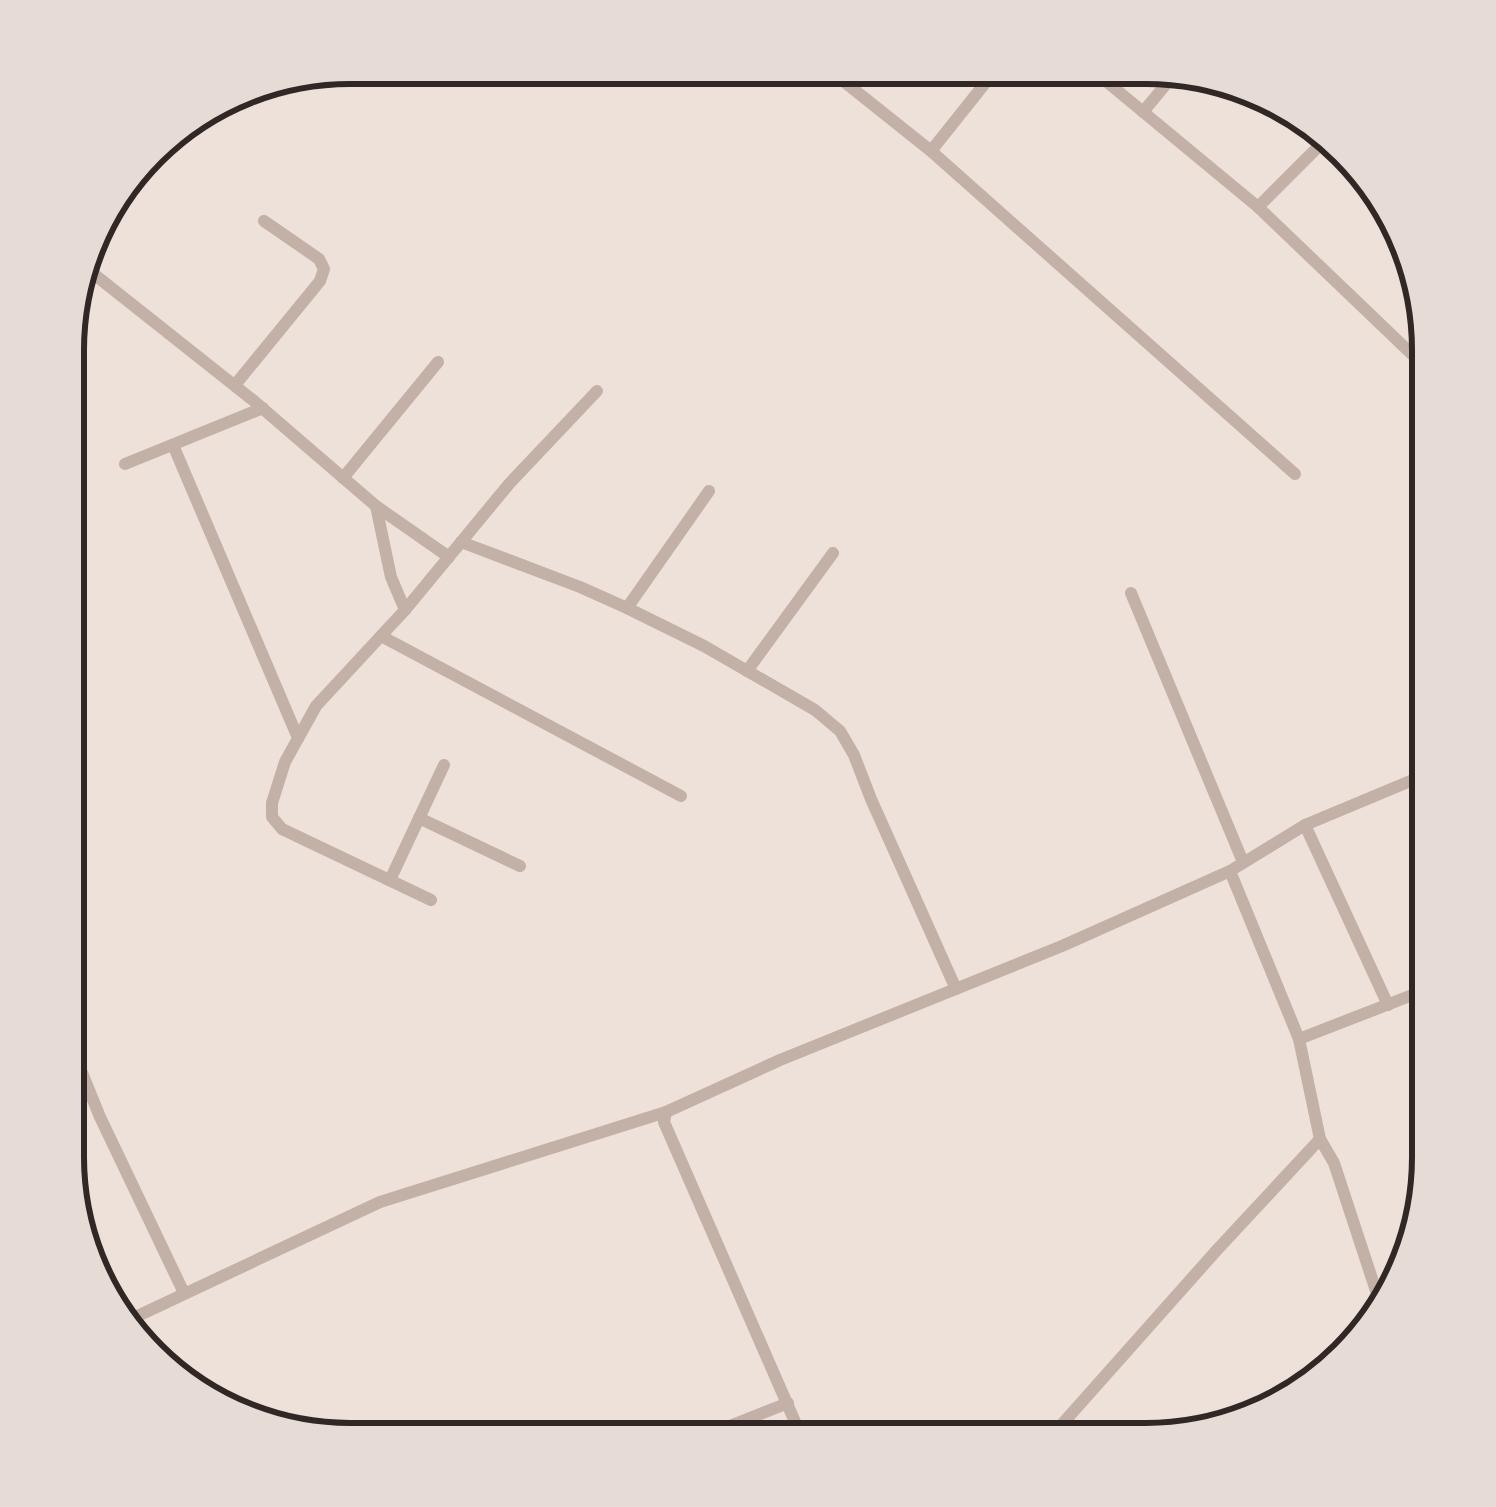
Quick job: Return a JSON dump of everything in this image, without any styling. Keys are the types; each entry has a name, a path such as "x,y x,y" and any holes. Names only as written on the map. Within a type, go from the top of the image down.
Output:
{"street":[{"path":"847,84 931,151 1296,474"},
{"path":"931,151 984,84"},
{"path":"1109,84 1258,207 1412,354"},
{"path":"1143,112 1166,84"},
{"path":"1258,207 1318,147"},
{"path":"235,385 320,281 324,269 319,259 264,221"},
{"path":"95,275 263,408 376,506 449,557"},
{"path":"343,478 438,362"},
{"path":"431,900 282,829 272,817 272,803 285,762 316,706 405,610 509,484 597,391"},
{"path":"125,464 263,408"},
{"path":"173,445 298,738"},
{"path":"627,608 708,491"},
{"path":"376,506 390,578 405,610"},
{"path":"461,542 580,587 704,646 816,710 840,731 854,755 871,799 956,989"},
{"path":"748,671 833,553"},
{"path":"1131,593 1243,862"},
{"path":"381,636 681,796"},
{"path":"390,880 444,765"},
{"path":"137,1316 380,1202 666,1112 780,1060 1062,946 1230,871 1306,825 1412,780"},
{"path":"419,818 520,866"},
{"path":"1306,825 1388,1005"},
{"path":"1230,871 1299,1039 1320,1138 1334,1163 1376,1291"},
{"path":"1299,1039 1412,995"},
{"path":"84,1078 100,1117 184,1293"},
{"path":"666,1112 664,1122 767,1362 796,1423"},
{"path":"1063,1423 1216,1251 1320,1138"},
{"path":"738,1423 788,1404"}]}
